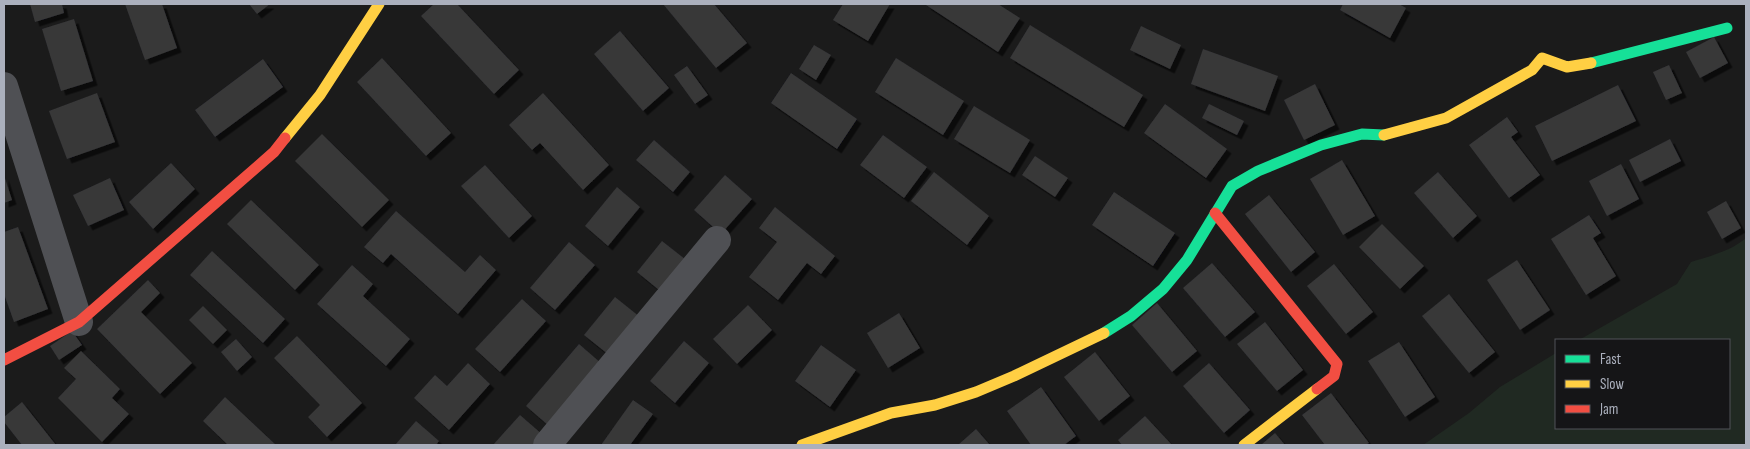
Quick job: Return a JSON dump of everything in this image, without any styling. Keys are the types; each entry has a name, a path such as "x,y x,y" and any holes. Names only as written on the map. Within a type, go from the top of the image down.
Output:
{"street":[{"path":"4,360 80,322 274,152 320,95 379,4"},
{"path":"802,445 891,414 935,405 976,392 1103,334 1131,316 1163,289 1187,260 1208,229 1215,213 1232,186 1258,171 1321,145 1362,134 1385,134 1446,118 1532,70 1542,58 1567,67 1590,63 1726,28"},
{"path":"4,86 80,322"},
{"path":"1215,213 1337,364 1334,376 1244,445"},
{"path":"547,445 718,240"}],"shaded area":[{"path":"1746,238 1746,445 1423,445 1469,413 1500,387 1555,354 1555,429 1730,429 1730,339 1581,339 1677,284 1691,262 1727,250"}],"building":[{"path":"30,4 62,4 64,13 35,22"},
{"path":"125,4 162,4 177,48 145,60"},
{"path":"249,4 270,4 257,14"},
{"path":"434,4 457,4 519,70 494,94 421,16"},
{"path":"663,4 714,4 747,43 716,68"},
{"path":"843,4 890,4 868,41 833,20"},
{"path":"927,4 998,4 1020,18 998,52"},
{"path":"1343,4 1399,4 1406,8 1390,38 1340,10"},
{"path":"74,19 93,81 61,91 42,29"},
{"path":"1030,25 1143,95 1124,127 1010,58"},
{"path":"1141,26 1181,45 1170,69 1130,50"},
{"path":"620,31 669,88 643,111 594,54"},
{"path":"1714,37 1728,63 1700,78 1686,52"},
{"path":"814,45 831,55 816,80 799,69"},
{"path":"1203,49 1278,76 1265,111 1191,84"},
{"path":"382,58 451,133 426,156 357,82"},
{"path":"896,58 964,101 943,135 875,92"},
{"path":"263,59 283,87 215,137 195,110"},
{"path":"1669,65 1682,93 1666,100 1653,72"},
{"path":"687,66 708,95 695,104 674,75"},
{"path":"791,73 857,119 837,149 771,103"},
{"path":"1315,84 1335,125 1304,140 1284,100"},
{"path":"1618,85 1636,121 1552,161 1535,126"},
{"path":"97,93 115,142 67,159 49,111"},
{"path":"543,93 609,165 583,190 540,143 532,150 509,125"},
{"path":"1165,104 1227,149 1206,178 1144,133"},
{"path":"1209,104 1244,121 1237,135 1202,118"},
{"path":"974,106 1030,140 1010,173 954,139"},
{"path":"1507,117 1518,132 1511,137 1540,175 1509,198 1469,145"},
{"path":"322,134 389,200 362,227 295,161"},
{"path":"883,135 927,167 904,198 860,165"},
{"path":"1670,139 1681,161 1640,182 1629,160"},
{"path":"654,140 690,172 673,192 636,160"},
{"path":"1035,156 1068,178 1055,197 1022,175"},
{"path":"1342,160 1375,216 1343,235 1310,179"},
{"path":"171,163 195,189 153,229 129,202"},
{"path":"1621,164 1639,199 1607,216 1589,181"},
{"path":"485,165 532,216 509,238 461,186"},
{"path":"934,172 989,216 967,245 911,201"},
{"path":"1438,172 1477,216 1453,238 1414,193"},
{"path":"4,175 12,200 4,203"},
{"path":"725,175 752,199 721,234 694,210"},
{"path":"110,178 124,210 88,226 73,195"},
{"path":"617,187 640,207 608,246 585,226"},
{"path":"1114,192 1175,233 1153,266 1092,225"},
{"path":"1269,195 1315,252 1291,272 1245,214"},
{"path":"251,200 319,265 295,290 227,224"},
{"path":"1726,201 1741,228 1722,239 1707,212"},
{"path":"775,207 835,256 821,274 807,263 778,300 749,277 777,242 759,228"},
{"path":"396,211 465,272 480,255 496,270 458,314 391,254 383,263 364,247"},
{"path":"1589,215 1601,233 1593,238 1616,276 1586,295 1551,239"},
{"path":"1382,224 1424,266 1400,289 1359,247"},
{"path":"18,227 48,309 14,322 4,294 4,232"},
{"path":"662,241 690,263 665,295 637,272"},
{"path":"569,242 595,265 555,310 530,288"},
{"path":"212,251 285,319 263,343 190,275"},
{"path":"1517,260 1550,310 1520,330 1487,280"},
{"path":"1212,263 1255,312 1225,337 1183,288"},
{"path":"1334,264 1373,312 1346,334 1307,286"},
{"path":"352,265 373,284 363,296 410,339 386,366 317,304"},
{"path":"148,280 160,293 141,312 192,363 160,394 97,329"},
{"path":"1449,294 1495,352 1469,373 1422,316"},
{"path":"615,297 640,317 609,355 584,335"},
{"path":"522,299 546,321 500,372 475,349"},
{"path":"1157,303 1197,351 1172,372 1132,325"},
{"path":"748,305 772,330 737,364 713,339"},
{"path":"203,306 227,330 213,344 189,320"},
{"path":"899,313 920,348 888,368 867,333"},
{"path":"1265,322 1303,370 1277,391 1237,344"},
{"path":"72,331 82,345 59,360 50,346"},
{"path":"297,336 362,403 327,437 308,417 320,405 274,358"},
{"path":"236,339 252,357 237,371 221,352"},
{"path":"684,341 709,363 675,403 650,381"},
{"path":"1399,342 1435,397 1405,417 1368,361"},
{"path":"579,344 602,364 549,426 526,406"},
{"path":"821,345 856,370 830,407 795,381"},
{"path":"81,351 120,389 112,398 129,414 102,442 58,398 76,379 64,368"},
{"path":"1095,352 1130,396 1099,421 1064,377"},
{"path":"468,363 490,384 449,430 414,398 435,375 447,386"},
{"path":"1209,363 1250,410 1224,433 1183,386"},
{"path":"1041,387 1076,436 1064,445 1031,445 1007,411"},
{"path":"1331,393 1369,443 1365,445 1325,445 1302,415"},
{"path":"225,397 276,445 228,445 203,421"},
{"path":"633,400 653,414 630,445 601,445"},
{"path":"22,402 56,445 22,445 4,422 4,417"},
{"path":"520,415 543,435 533,445 493,445"},
{"path":"1145,416 1172,445 1122,445 1118,440"},
{"path":"416,421 439,441 436,445 395,445"},
{"path":"976,429 990,445 958,445"},
{"path":"1275,433 1285,445 1261,445"}],"traffic: fast":[{"path":"1591,63 1727,28"},
{"path":"1104,333 1131,316 1163,289 1187,260 1232,186 1258,171 1321,145 1362,134 1384,135"}],"traffic: slow":[{"path":"285,138 320,95 379,4"},
{"path":"1384,135 1446,118 1532,70 1542,58 1567,67 1591,63"},
{"path":"802,445 891,413 935,405 976,392 1104,333"},
{"path":"1244,445 1317,389"}],"traffic: jam":[{"path":"4,360 79,322 274,152 285,138"},
{"path":"1215,213 1337,364 1334,376 1317,389"}]}
